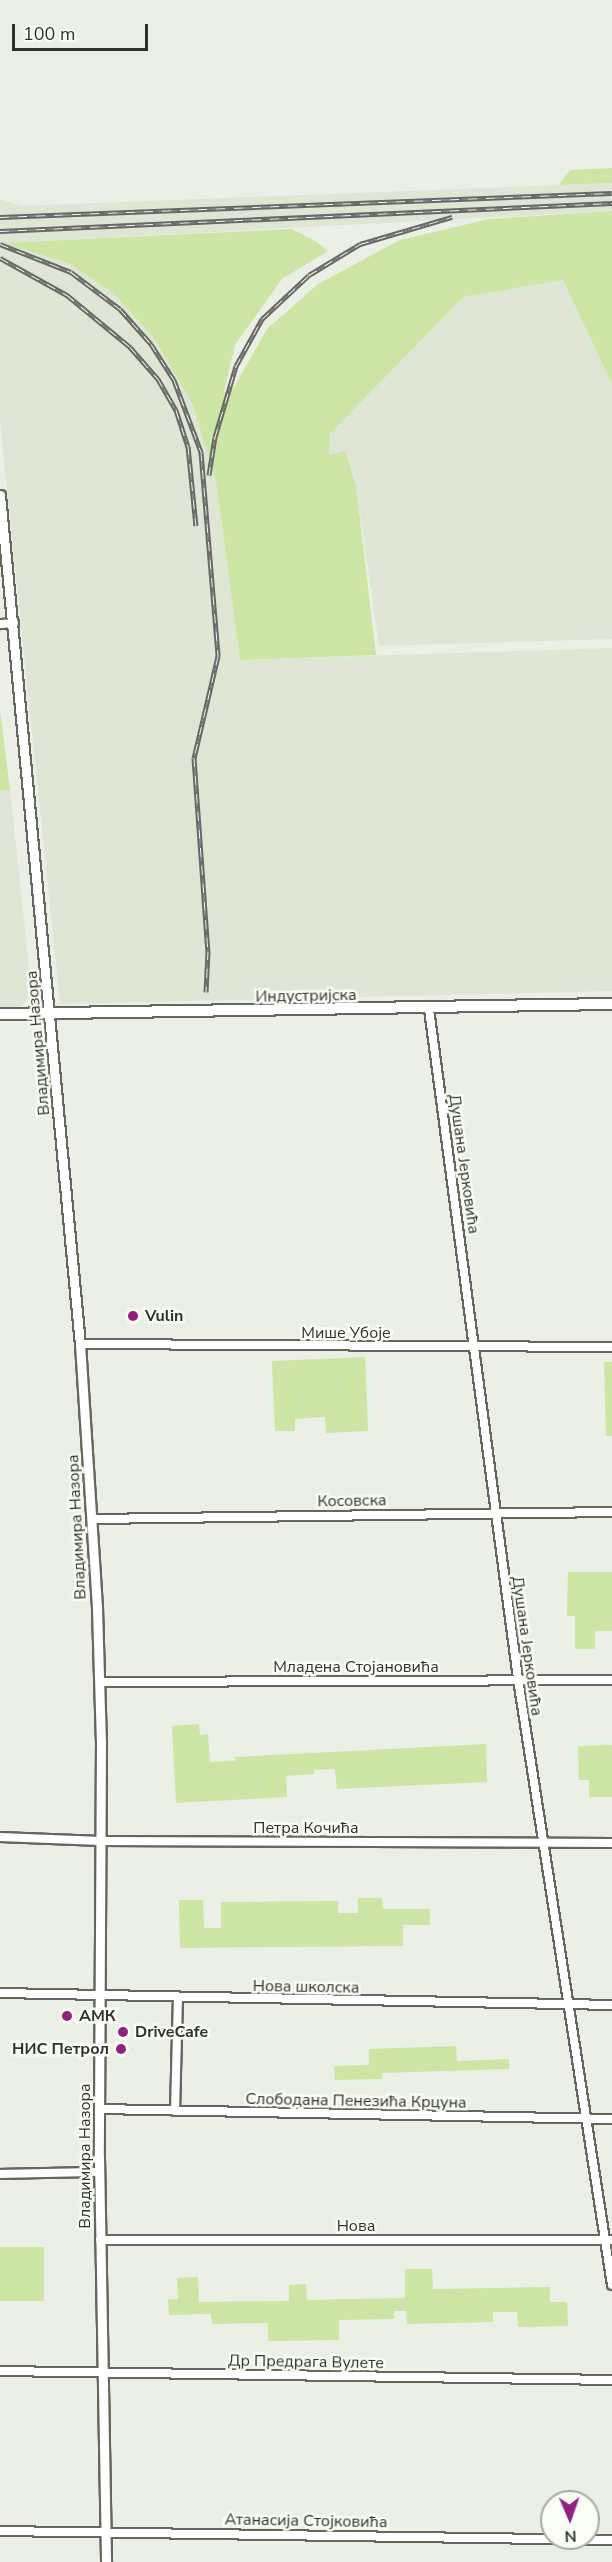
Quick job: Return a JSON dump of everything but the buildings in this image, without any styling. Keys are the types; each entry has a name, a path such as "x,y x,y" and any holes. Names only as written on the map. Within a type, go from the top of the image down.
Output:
{"main road":[{"name":"Индустријска","path":"0,1014 429,1009 612,1004"}],"street":[{"name":"Владимира Назора","path":"0,495 51,1014 80,1344 92,1519 100,1682 99,2172 106,2562"},
{"path":"0,624 14,623"},
{"name":"Душана Јерковића","path":"429,1009 518,1679 585,2118 608,2240 612,2285"},
{"name":"Мише Убоје","path":"80,1344 612,1347"},
{"name":"Косовска","path":"92,1519 612,1512"},
{"name":"Младена Стојановића","path":"100,1682 612,1680"},
{"name":"Петра Кочића","path":"0,1837 101,1841 612,1843"},
{"name":"Нова школска","path":"0,1993 612,2005"},
{"path":"175,2111 178,1998"},
{"name":"Слободана Пенезића Крцуна","path":"99,2109 612,2118"},
{"path":"0,2174 99,2172"},
{"name":"Нова","path":"100,2240 608,2240"},
{"name":"Др Предрага Вулете","path":"0,2371 612,2380"},
{"name":"Атанасија Стојковића","path":"0,2532 105,2531 612,2540"}],"shaded area":[{"path":"612,183 612,211 4,243 68,263 113,293 154,338 192,403 216,481 240,660 612,648 612,991 60,1004 0,422 0,199 21,206"},
{"path":"563,280 612,384 612,639 379,646 356,486 329,455 330,434 463,297"},
{"path":"10,790 32,995 19,1008 0,1008 0,791"}],"green space":[{"path":"612,168 612,183 559,185 570,170"},
{"path":"612,211 612,384 563,280 463,297 330,434 329,455 345,451 356,486 376,655 240,660 216,481 192,403 154,338 113,293 68,263 2,243 291,229 314,240 328,251 282,279 235,345 224,392 233,389 267,329 318,284 400,240 489,219"},
{"path":"0,710 10,790 0,791"},
{"path":"365,1357 368,1431 326,1433 325,1417 295,1419 295,1431 275,1431 272,1361"},
{"path":"604,1362 612,1362 612,1436 606,1436"},
{"path":"568,1572 612,1572 612,1631 595,1631 595,1649 575,1649 575,1616 567,1616"},
{"path":"199,1724 200,1735 208,1734 210,1762 235,1761 235,1757 486,1744 487,1782 337,1789 335,1769 314,1770 314,1774 286,1776 287,1797 176,1803 172,1726"},
{"path":"612,1745 612,1797 589,1797 589,1780 579,1780 578,1746"},
{"path":"358,1898 382,1898 383,1909 430,1909 430,1925 403,1925 403,1946 180,1948 179,1900 203,1900 204,1928 221,1928 221,1902 338,1901 338,1913 358,1913"},
{"path":"456,2046 457,2061 509,2059 509,2069 382,2073 382,2079 335,2080 334,2066 369,2065 369,2049"},
{"path":"0,2247 44,2247 44,2301 0,2301"},
{"path":"405,2269 432,2269 433,2289 550,2287 550,2302 567,2302 568,2326 518,2327 517,2312 493,2312 493,2322 407,2324 406,2311 394,2311 394,2319 339,2320 339,2340 268,2341 268,2323 212,2324 211,2314 169,2315 168,2299 178,2299 177,2278 198,2277 199,2302 289,2301 289,2285 306,2284 307,2300 405,2298"}],"railway":[{"path":"0,217 612,193"},
{"path":"0,231 612,203"},
{"path":"209,475 215,437 236,366 262,319 309,275 360,244 452,217"},
{"path":"0,244 71,272 120,309 151,344 174,380 201,452 218,656 194,758 208,951 206,992"},
{"path":"0,258 67,295 130,347 158,379 176,410 188,446 196,526"}],"place":[{"name":"Vulin","path":"133,1316"},
{"name":"АМК","path":"67,2016"},
{"name":"DriveCafe","path":"123,2032"},
{"name":"НИС Петрол","path":"121,2049"}]}
